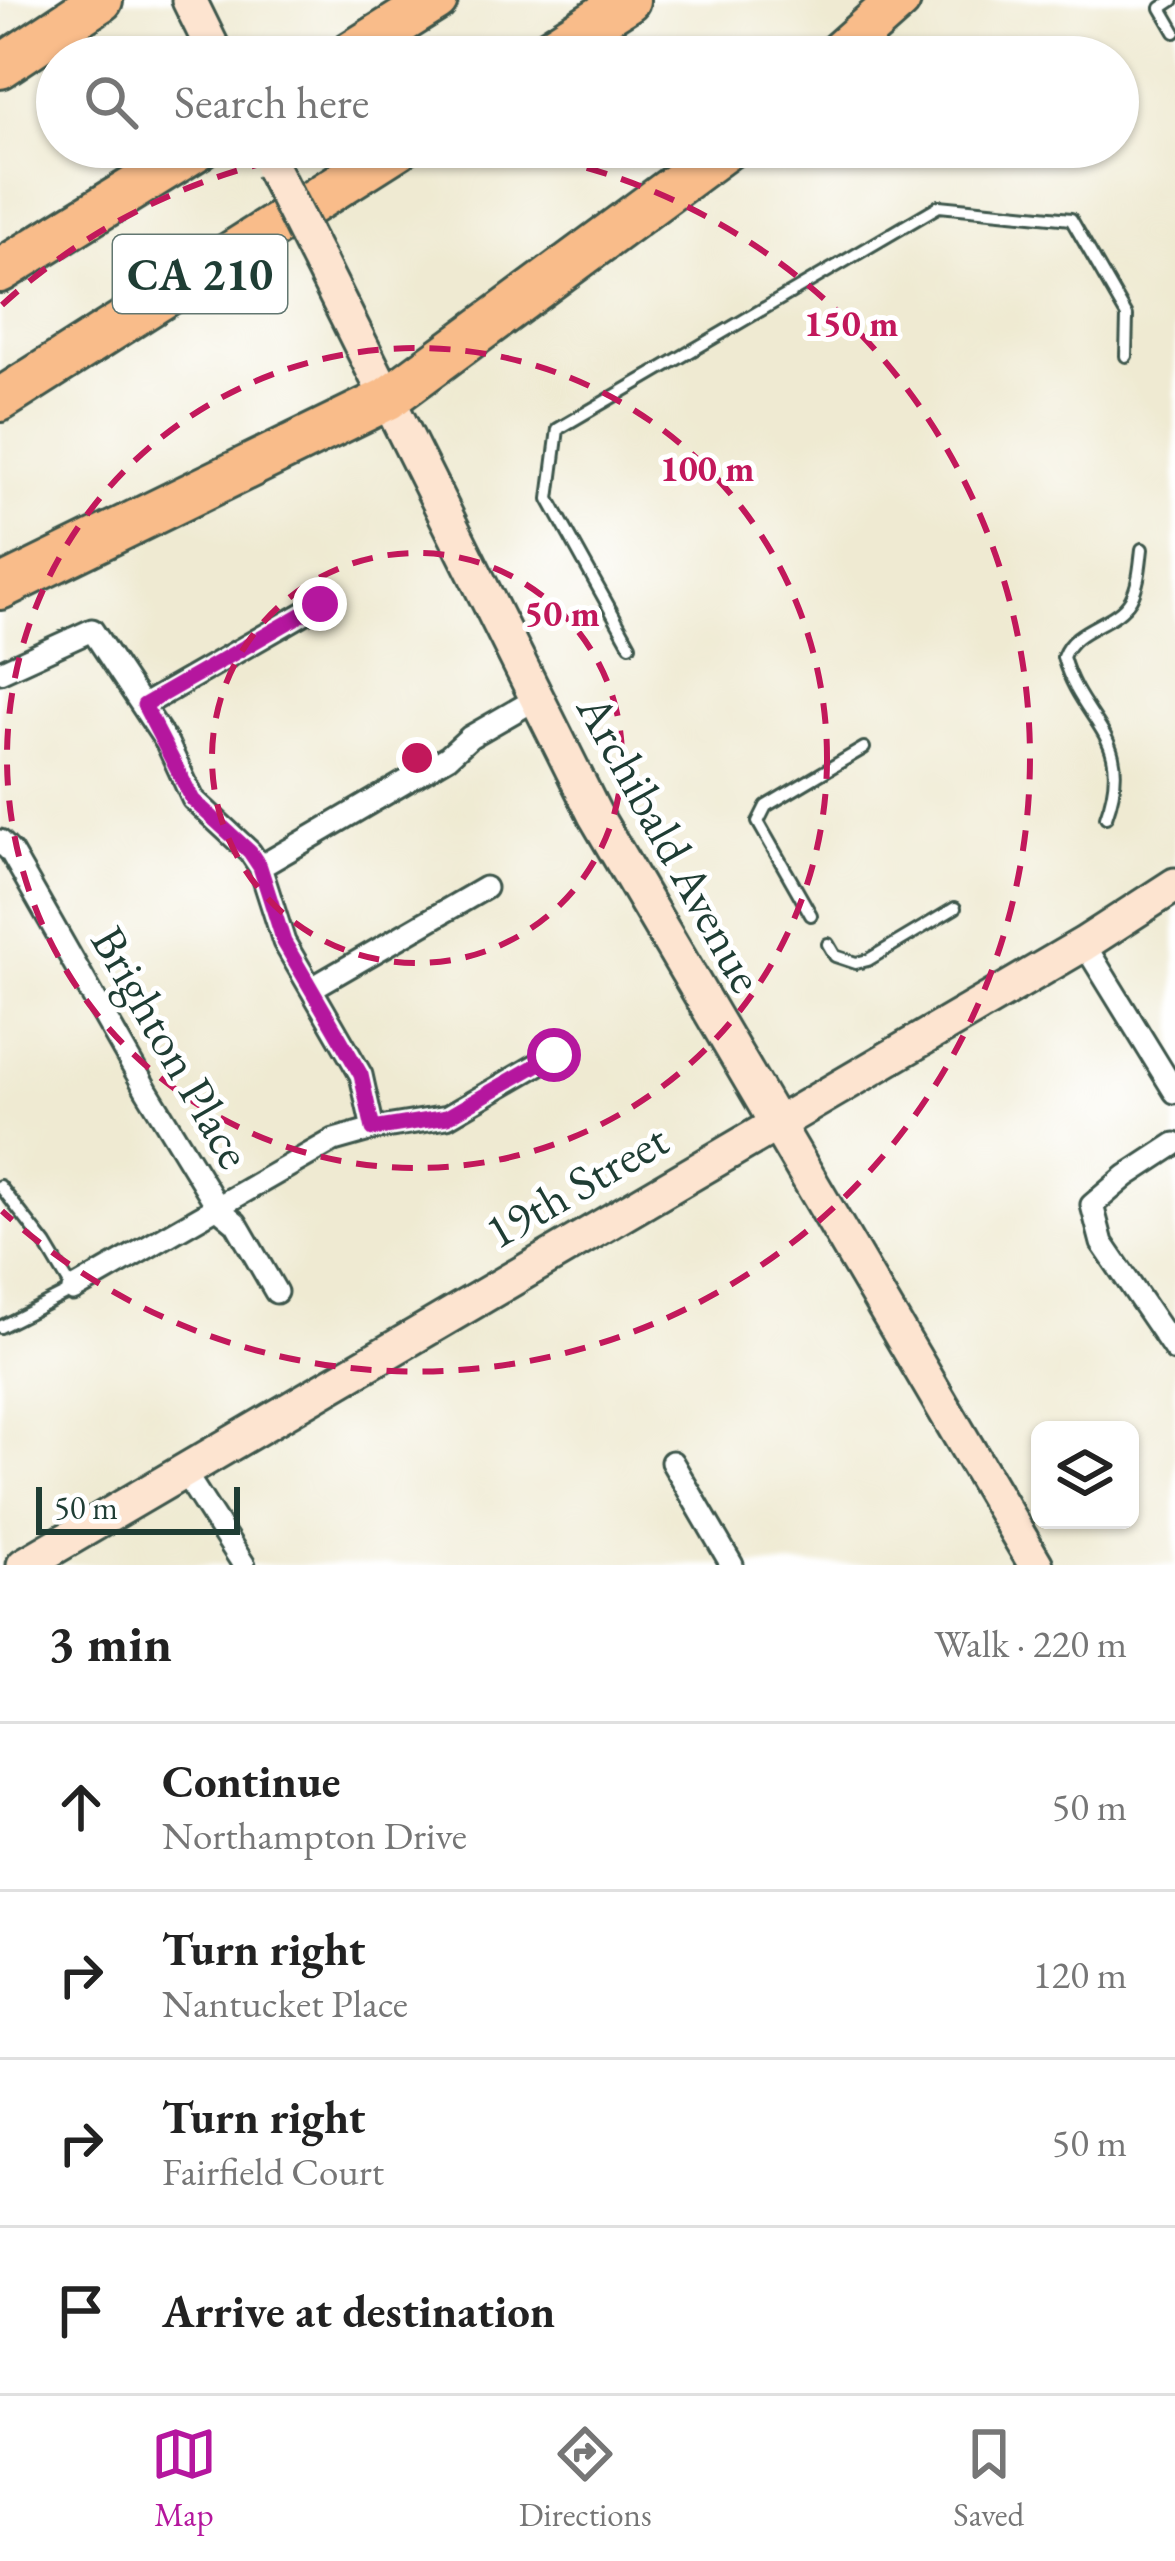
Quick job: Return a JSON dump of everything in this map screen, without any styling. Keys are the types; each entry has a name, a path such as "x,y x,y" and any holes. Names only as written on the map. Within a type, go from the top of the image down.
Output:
{"highway":[{"path":"47,36 101,0"},
{"path":"379,36 436,0"},
{"path":"572,36 628,0"},
{"path":"858,36 898,0"},
{"path":"0,67 36,43"},
{"name":"CA 210","path":"0,272 166,168"},
{"name":"CA 210","path":"0,400 366,168"},
{"path":"0,588 387,399 700,168"}],"main road":[{"path":"190,2 207,36"},
{"name":"Archibald Avenue","path":"272,168 595,815 1036,1565"},
{"name":"19th Street","path":"24,1565 1084,944 1175,885"}],"street":[{"path":"144,705 320,604"},
{"path":"0,672 92,630 144,705 193,800 260,867 284,942 361,1075 373,1129"},
{"path":"260,867 448,757 470,737 536,699"},
{"name":"Brighton Place","path":"0,841 11,852 218,1209 236,1223 276,1292"},
{"path":"312,988 485,888"},
{"path":"1084,944 1175,1092"},
{"path":"73,1290 334,1140 447,1117 554,1055"},
{"path":"1175,1144 1091,1205 1102,1243 1175,1350"},
{"path":"672,1462 732,1565"},
{"path":"184,1472 244,1565"}],"lane":[{"path":"1173,0 1161,8 1175,32"},
{"path":"630,645 549,499 558,429 939,206 1070,219 1126,316 1126,356"},
{"path":"1106,818 1116,784 1115,754 1063,657 1076,638 1127,605 1138,578 1142,549"},
{"path":"811,915 758,822 766,806 863,748"},
{"path":"828,944 835,956 856,963 868,960 955,908"},
{"path":"0,1186 46,1245 73,1290 0,1327"}],"route":[{"path":"320,604 144,705 179,774 193,800 260,867 284,942 361,1075 373,1129 447,1117 554,1055"}]}
